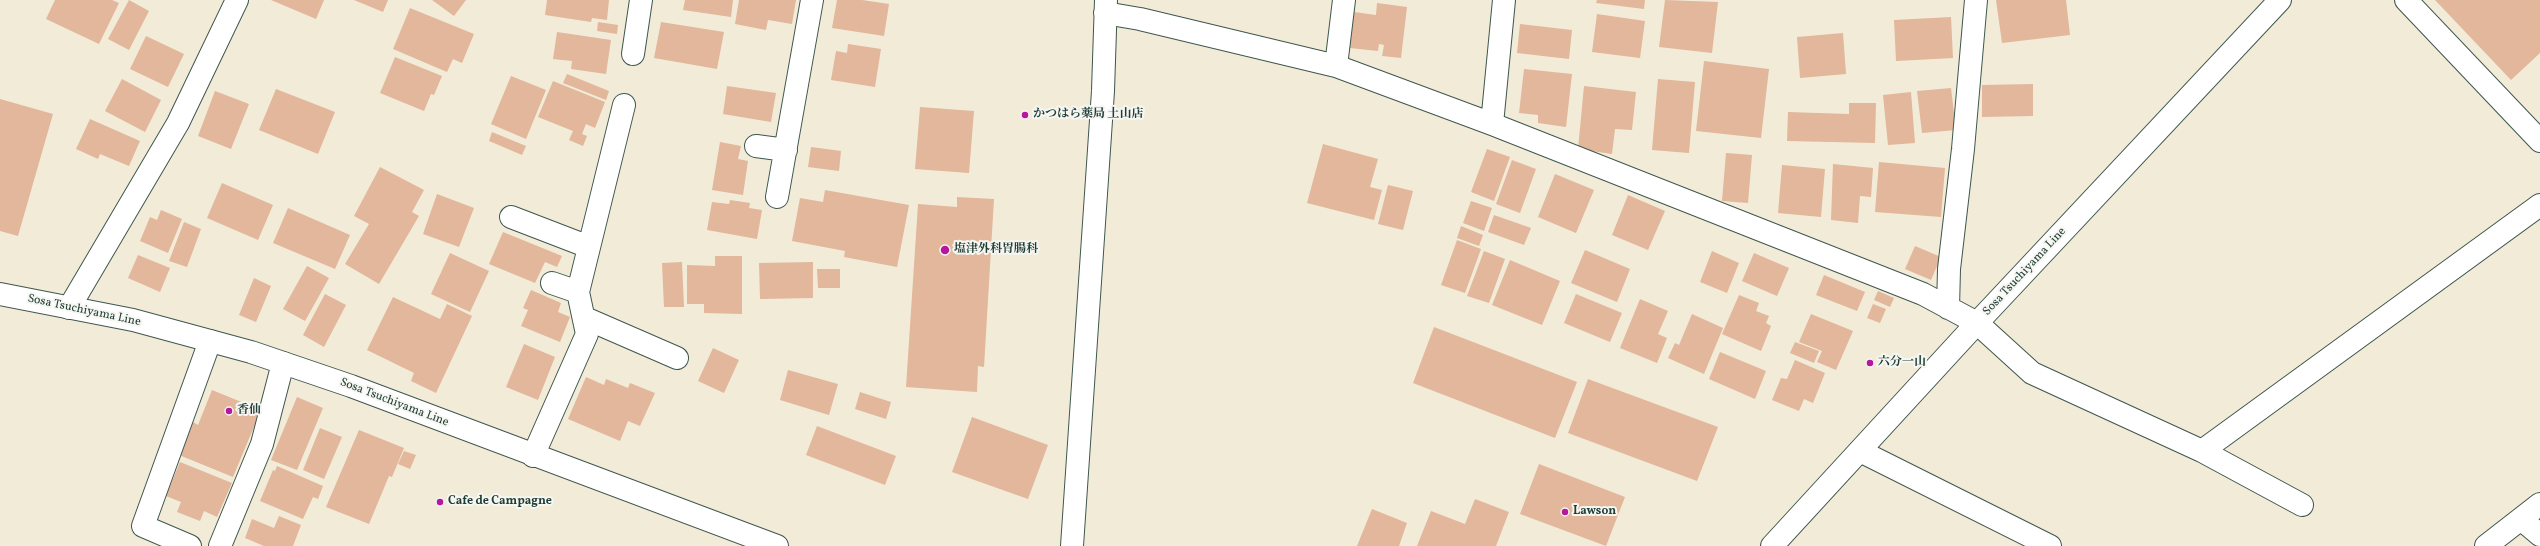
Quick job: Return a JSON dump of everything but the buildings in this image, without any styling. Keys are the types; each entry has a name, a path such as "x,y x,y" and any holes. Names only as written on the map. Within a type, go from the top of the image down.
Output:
{"street":[{"path":"69,308 178,123 237,0"},
{"path":"633,54 641,0"},
{"path":"777,197 812,0"},
{"path":"1336,66 1344,0"},
{"path":"1492,124 1504,0"},
{"path":"1948,308 1949,269 1963,149 1976,0"},
{"name":"Sosa Tsuchiyama Line","path":"1772,546 1977,323 2280,0"},
{"path":"2406,0 2540,141"},
{"path":"1072,546 1103,91 1105,6 1140,19 1336,66 1492,124 1825,254 1923,294 1977,323 2032,373 2202,451 2302,505"},
{"path":"533,456 587,334 585,318 578,292 624,105"},
{"path":"756,146 786,150"},
{"path":"2202,451 2540,205"},
{"path":"511,217 589,247"},
{"path":"552,283 578,292"},
{"name":"Sosa Tsuchiyama Line","path":"0,294 133,320 283,363 351,386 533,456 777,546"},
{"path":"585,318 677,358"},
{"path":"190,546 143,526 210,341"},
{"path":"220,546 262,444 283,363"},
{"path":"1860,451 2050,546"},
{"path":"2486,546 2540,504"},
{"path":"2522,519 2540,535"}],"place":[{"name":"かつはら薬局 土山店","path":"1025,115"},
{"name":"塩津外科胃腸科","path":"945,250"},
{"name":"六分一山","path":"1870,363"},
{"name":"香仙","path":"229,411"},
{"name":"Cafe de Campagne","path":"440,502"},
{"name":"Lawson","path":"1565,512"}]}
